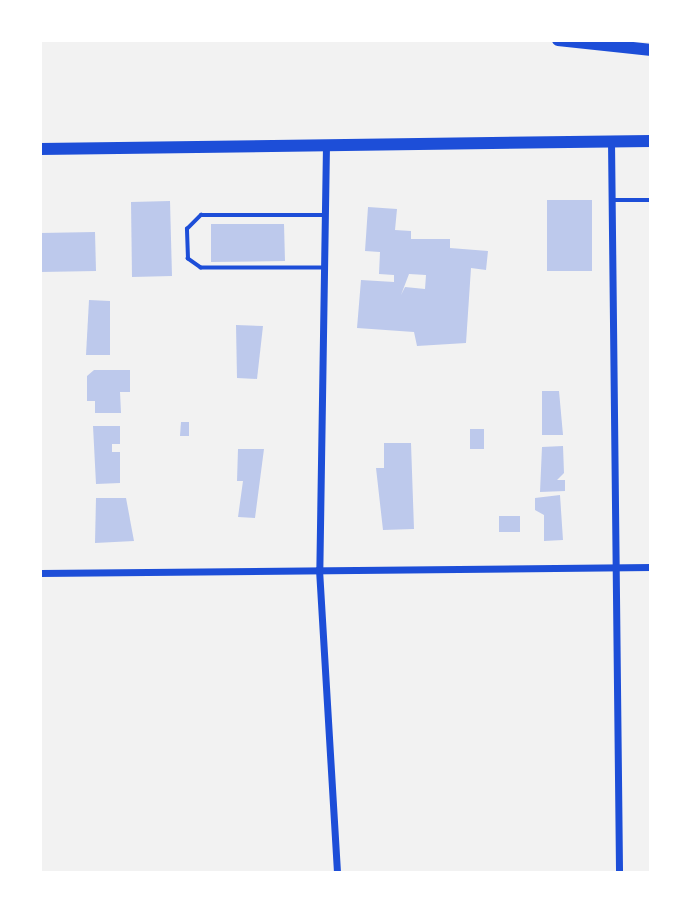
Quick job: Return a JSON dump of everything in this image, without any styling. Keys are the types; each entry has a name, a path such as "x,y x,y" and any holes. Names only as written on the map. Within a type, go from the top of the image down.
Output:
{"highway":[{"path":"558,40 651,50"},
{"path":"40,149 651,141"}],"street":[{"path":"611,141 619,873"},
{"path":"326,145 318,569 337,873"},
{"path":"40,573 651,566"}],"lane":[{"path":"610,200 651,200"},
{"path":"324,268 201,268 188,259 187,243 188,223 201,215 325,215"}],"building":[{"path":"547,200 592,200 592,271 547,271"},
{"path":"170,201 172,276 132,277 131,202"},
{"path":"368,207 397,209 395,230 411,231 411,239 450,239 450,248 488,251 486,270 471,268 466,343 417,346 414,332 357,328 361,280 394,282 394,275 379,274 380,252 365,251","holes":["409,274 426,275 425,289 405,287 401,295"]},
{"path":"211,224 284,224 285,261 211,262"},
{"path":"95,232 96,271 41,272 40,233"},
{"path":"89,300 110,301 110,355 86,355"},
{"path":"236,325 263,326 257,379 237,378"},
{"path":"94,370 130,370 130,392 120,392 121,413 95,413 95,401 87,401 87,376"},
{"path":"542,391 559,391 563,435 542,435"},
{"path":"181,422 189,422 189,436 180,436"},
{"path":"93,426 120,426 120,444 112,444 112,452 120,452 120,483 96,484"},
{"path":"470,429 484,429 484,449 470,449"},
{"path":"384,443 411,443 414,529 383,530 376,468 384,468"},
{"path":"563,446 564,473 557,480 565,480 565,491 540,492 542,447"},
{"path":"238,449 264,449 255,518 238,517 243,481 237,481"},
{"path":"560,495 563,540 544,541 544,515 535,510 535,498"},
{"path":"96,498 126,498 134,541 95,543"},
{"path":"499,516 520,516 520,532 499,532"}]}
